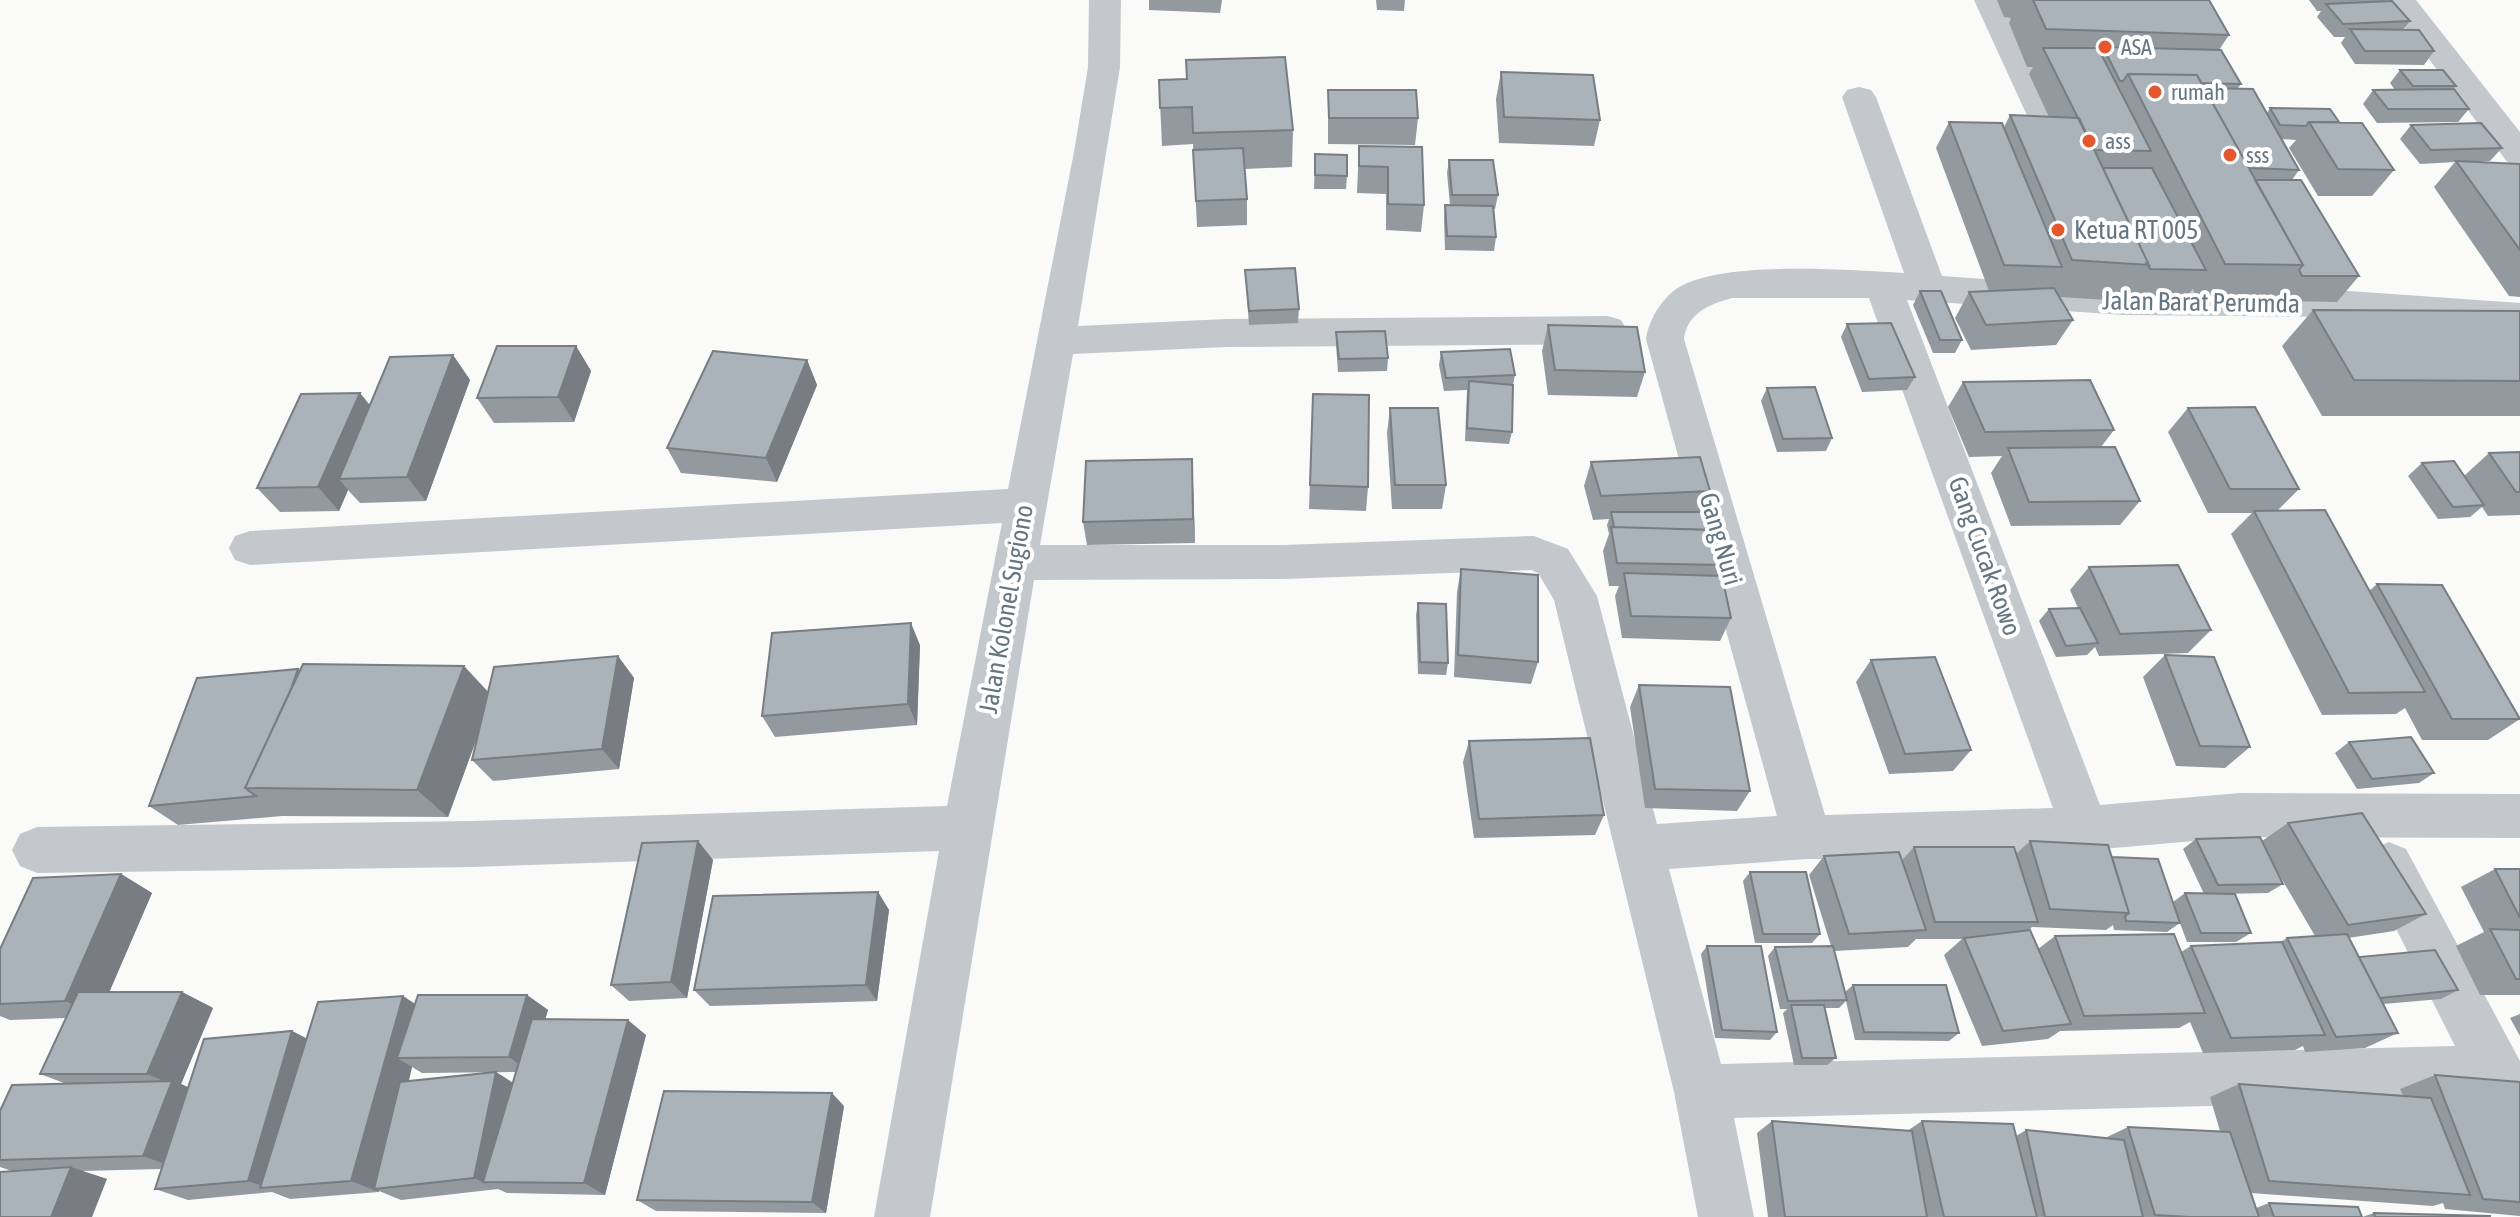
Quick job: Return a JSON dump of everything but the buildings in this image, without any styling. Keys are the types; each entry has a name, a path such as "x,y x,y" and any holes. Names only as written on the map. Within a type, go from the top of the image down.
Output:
{"street":[{"name":"Jalan Kolonel Sugiono","path":"902,1217 967,828 1104,67 1105,0"},
{"path":"1990,0 2082,199"},
{"path":"2400,0 2520,155"},
{"path":"1859,97 1928,289"},
{"path":"2112,263 2130,302"},
{"path":"2326,265 2349,304"},
{"path":"1056,341 1226,333 1667,329 1678,309 1694,295 1710,289 1765,284 1883,285"},
{"name":"Jalan Barat Perumda","path":"1883,285 2130,302 2349,304 2520,316"},
{"name":"Gang Cucak Rowo","path":"1883,285 2084,828"},
{"name":"Gang Nuri","path":"1667,329 1665,339 1674,375 1807,837"},
{"path":"250,548 1025,505"},
{"path":"1015,563 1284,562 1534,553 1553,561 1575,596 1701,1092 1726,1217"},
{"path":"1639,848 1807,837 1927,837 2240,815 2520,816"},
{"path":"1701,1092 2508,1094 2362,815"},
{"path":"37,850 473,844 967,828"}],"place":[{"name":"ASA","path":"2105,47"},
{"name":"rumah","path":"2155,92"},
{"name":"ass","path":"2089,141"},
{"name":"sss","path":"2230,155"},
{"name":"Ketua RT 005","path":"2058,230"}]}
